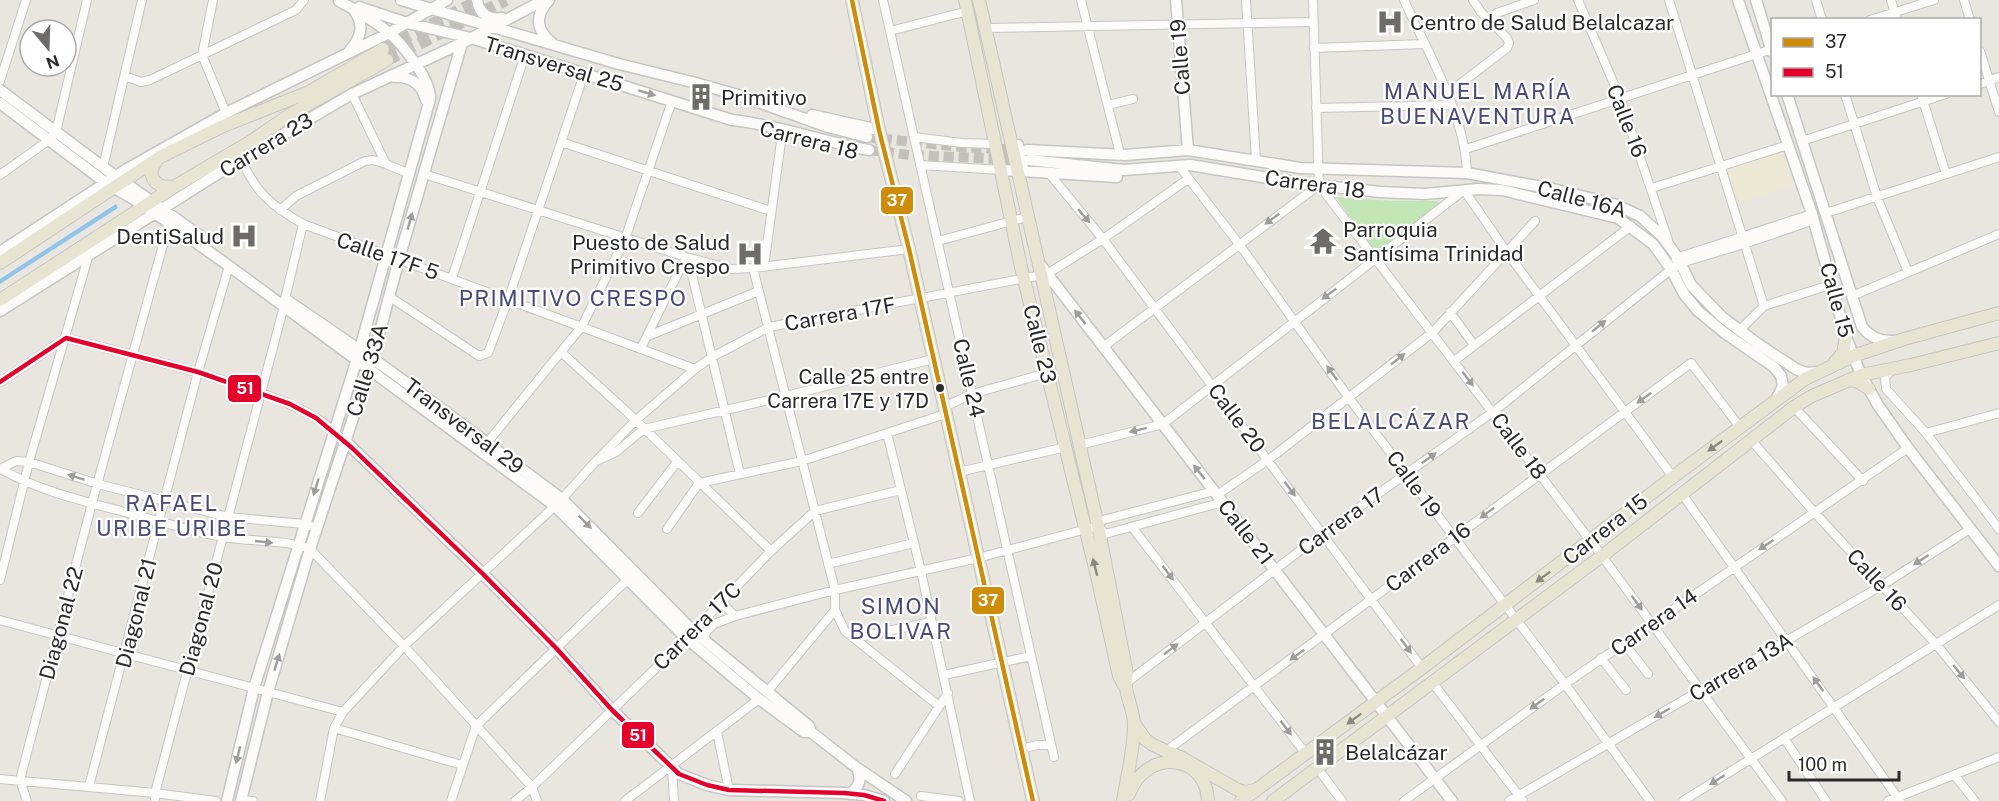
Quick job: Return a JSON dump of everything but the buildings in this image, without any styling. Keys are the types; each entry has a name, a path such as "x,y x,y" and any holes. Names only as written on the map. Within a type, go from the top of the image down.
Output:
{"main road":[{"path":"852,0 879,130 909,249 1033,801"},
{"name":"Calle 23","path":"979,0 998,81 1021,157 1027,218 1044,275 1098,526 1127,674 1124,685"},
{"name":"Calle 23","path":"966,6 1047,373 1119,676 1124,685 1134,723 1125,801"},
{"name":"Carrera 23","path":"115,182 230,123 309,92 385,55 250,142 177,185 153,207"},
{"path":"987,99 998,81"},
{"path":"160,157 152,168 153,179 165,187 177,185"},
{"path":"0,262 115,182"},
{"path":"0,300 93,239 153,207"},
{"name":"Carrera 15","path":"1240,801 1422,668 1805,379 1853,356 1900,340 1999,314"},
{"path":"1832,365 1843,353 1846,337"},
{"name":"Carrera 15","path":"1273,801 1602,556 1794,407 1812,396 1860,375 1999,342"},
{"path":"1848,380 1857,381 1869,389"},
{"path":"1134,723 1145,740 1238,790 1245,792 1256,789"},
{"path":"1125,801 1140,774 1153,765 1172,762 1184,765 1199,776 1206,787 1208,801"}],"street":[{"path":"0,81 26,0"},
{"path":"0,175 52,136 87,0"},
{"path":"103,167 142,0"},
{"path":"213,0 202,56 226,113"},
{"path":"125,76 141,81 150,80 296,10 304,0"},
{"name":"Transversal 25","path":"401,0 619,64 665,74 738,95 774,110"},
{"name":"Carrera 23","path":"0,252 226,113 389,33 447,0"},
{"path":"477,0 480,10 490,18 501,19 516,14"},
{"name":"Carrera 23","path":"0,311 90,253 153,207 352,94 466,41 544,0"},
{"path":"549,0 540,13 538,25 543,35 556,46"},
{"name":"Calle 24","path":"883,0 1054,757"},
{"path":"1081,0 1119,150"},
{"name":"Calle 19","path":"1176,0 1184,150"},
{"path":"1246,0 1256,161"},
{"path":"1103,347 1319,185 1312,0"},
{"path":"1404,0 1452,105 1466,148 1467,173"},
{"path":"1447,94 1507,48 1509,43 1473,0"},
{"path":"1489,19 1497,13 1534,0"},
{"name":"Calle 16","path":"1578,0 1620,98 1670,245"},
{"path":"1669,0 1764,306"},
{"name":"Calle 15","path":"1738,0 1771,96"},
{"path":"1756,0 1771,47"},
{"path":"1816,0 1821,18"},
{"path":"1891,0 1896,16 1934,0"},
{"path":"1964,0 1969,18"},
{"name":"Transversal 25","path":"338,1 389,33 416,65"},
{"name":"Transversal 25","path":"338,1 466,41 525,55 732,120 770,125"},
{"path":"890,31 966,6"},
{"path":"344,55 356,43 361,29 359,18 351,8"},
{"path":"986,28 1313,22"},
{"name":"Calle 33A","path":"245,801 268,692 310,549 370,363 424,174 466,41"},
{"path":"1314,48 1424,44"},
{"path":"1466,148 1771,50"},
{"path":"1981,54 1999,112"},
{"path":"452,278 525,55"},
{"name":"Calle 33A","path":"227,801 254,688 358,354 430,102 430,90 416,65"},
{"path":"390,297 479,356 488,353 584,74"},
{"path":"379,82 399,77 414,81 425,94 426,113"},
{"path":"1981,84 1999,77"},
{"name":"Transversal 29","path":"0,90 52,136 358,354 558,503 627,580 690,634 704,640 804,732 811,732 857,768 906,801"},
{"path":"352,94 386,164"},
{"name":"Carrera 18","path":"738,95 879,130"},
{"name":"Calle 15","path":"1771,96 1813,217 1846,337 1860,375 1908,448 1999,566"},
{"name":"Calle 15","path":"1788,96 1862,327 1880,340 1900,340"},
{"path":"1846,96 1876,197 1908,272"},
{"path":"1802,141 1922,98 1946,174"},
{"path":"1108,105 1133,99"},
{"path":"487,443 582,326 625,239 672,101"},
{"name":"Transversal 29","path":"0,103 103,167 115,182"},
{"path":"1316,108 1452,105"},
{"name":"Carrera 18","path":"774,110 867,137"},
{"name":"Carrera 18","path":"732,120 886,159"},
{"name":"Carrera 18","path":"770,125 869,150"},
{"path":"764,267 782,134"},
{"name":"Carrera 18","path":"914,137 962,143 996,144 1047,171 1129,177 1153,175 1166,167"},
{"path":"561,142 771,211"},
{"path":"1652,188 1788,146"},
{"name":"Carrera 18","path":"920,165 1002,170 1021,157 1164,148 1318,168 1467,173"},
{"name":"Carrera 18","path":"1021,157 1125,155 1184,150"},
{"name":"Carrera 18","path":"1021,157 1107,169 1135,170 1201,166 1319,185 1380,192 1425,194 1464,190"},
{"path":"1813,217 1824,208 1876,197 1999,157"},
{"name":"Calle 17F 5","path":"241,159 254,185 280,210 303,224 695,369"},
{"path":"280,210 296,196 365,161 373,160 410,174"},
{"name":"Calle 19","path":"1179,166 1650,801"},
{"name":"Calle 20","path":"1047,171 1103,239 1422,668"},
{"name":"Calle 16A","path":"1467,173 1553,189 1614,204 1640,216 1670,245 1677,263"},
{"path":"424,174 625,239 731,269 909,249"},
{"name":"Carrera 17F","path":"320,801 334,728 343,712 404,646 558,503 594,462 636,420 695,369 712,357 769,327 1044,275 1103,239 1188,179"},
{"name":"Calle 18","path":"1319,185 1602,556 1782,801"},
{"path":"1080,445 1163,424 1464,190 1506,251 1673,477"},
{"name":"Calle 16A","path":"1464,190 1502,190 1618,218 1677,263"},
{"name":"Transversal 29","path":"153,207 169,223 284,302"},
{"name":"Carrera 17","path":"1124,685 1323,533 1493,412 1677,263 1813,217"},
{"path":"938,241 1027,218"},
{"path":"1098,526 1106,534 1218,496 1433,332 1535,220"},
{"name":"Diagonal 22","path":"20,780 92,503 169,223"},
{"name":"Diagonal 20","path":"155,797 303,224"},
{"path":"1454,361 1631,226"},
{"path":"1852,296 1999,234"},
{"path":"0,580 29,462 93,239"},
{"path":"687,258 740,474"},
{"path":"641,348 687,258"},
{"path":"1677,263 1705,302 1739,331 1797,369 1806,373 1820,372"},
{"path":"1677,263 1684,294 1698,311 1778,371 1783,386 1776,400"},
{"name":"Diagonal 21","path":"89,786 126,654 198,372 229,266"},
{"path":"753,268 835,590 835,610 845,630 939,706"},
{"name":"Calle 21","path":"1044,275 1163,424 1452,801"},
{"path":"1739,331 1764,306 1833,284"},
{"path":"648,336 759,291"},
{"path":"1450,312 1474,345"},
{"path":"0,382 66,338 198,372 301,409 334,431 483,574 670,768 692,780 729,790 772,796 850,794 884,801"},
{"path":"561,352 636,420 771,551"},
{"path":"594,462 616,452 644,429 933,359"},
{"name":"Transversal 29","path":"370,363 487,443 558,503 690,634 703,652 763,696"},
{"name":"Carrera 16","path":"1166,751 1691,363 1740,428"},
{"path":"1895,368 1885,376 1886,389 1926,433 1995,518 1999,529"},
{"path":"667,529 699,483 802,461 887,433 944,410 972,394 1047,373"},
{"path":"1794,407 1863,481"},
{"path":"1926,433 1999,413"},
{"path":"887,433 921,571 970,801"},
{"name":"Calle 16","path":"1752,441 1936,644 1999,722"},
{"path":"959,472 1066,447"},
{"name":"Carrera 14","path":"1404,801 1601,658 1863,481 1908,448"},
{"path":"0,469 15,461 29,462 98,484 228,517 304,524 317,528"},
{"path":"638,513 677,462"},
{"path":"0,469 24,482 159,521 223,537 298,545 310,549 404,646 532,788 537,801"},
{"name":"Carrera 17C","path":"515,801 532,788 814,511 901,490"},
{"path":"1682,494 1899,799"},
{"path":"703,652 706,632 714,624 735,616 835,590 978,558 1098,526 1103,520 1218,496"},
{"path":"1132,527 1306,754"},
{"name":"Carrera 13A","path":"1509,801 1521,798 1609,744 1881,586 1970,529"},
{"path":"828,564 914,543"},
{"path":"450,801 476,726 627,580"},
{"path":"721,602 735,616"},
{"path":"1683,801 1999,605"},
{"path":"625,801 763,696 835,610"},
{"path":"0,620 186,672 343,712"},
{"path":"854,638 931,622"},
{"path":"1624,643 1648,674"},
{"path":"944,675 1031,656"},
{"path":"1601,658 1626,690"},
{"path":"1432,682 1521,798"},
{"path":"895,774 948,693"},
{"path":"244,728 258,731"},
{"path":"334,728 462,765"},
{"path":"717,732 729,790"},
{"path":"1784,738 1826,801"},
{"path":"1021,749 1037,745 1052,745"},
{"path":"1888,801 1899,799 1999,757"},
{"path":"670,768 674,801"},
{"path":"850,794 860,783 857,768"},
{"path":"1318,769 1342,801"},
{"path":"1955,776 1975,801"},
{"path":"0,779 89,786 155,797 216,801"},
{"path":"20,780 27,801"},
{"path":"921,796 959,801"}],"shaded area":[{"name":"Centro de Salud Belalcazar","path":"1402,13 1403,34 1386,36 1379,30 1378,16"},
{"path":"1781,149 1793,185 1739,203 1727,167"}],"green space":[{"path":"1336,197 1437,201 1441,205 1377,255"}],"water":[{"path":"116,204 118,208 0,284 0,279"}],"tunnel":[{"path":"383,49 480,0"},
{"path":"387,60 506,0"},
{"path":"867,137 961,147 1019,150"},
{"path":"869,150 910,155 1022,160"}],"transit line":[{"name":"37","path":"852,0 879,130 909,249 1033,801"},
{"name":"51","path":"0,382 66,338 198,372 290,404 316,418 351,447 483,574 557,649 612,710 679,774 707,785 729,790 844,793 864,795 884,801"}],"place":[{"name":"Centro de Salud Belalcazar","path":"1390,22"},
{"name":"Primitivo","path":"701,97"},
{"name":"DentiSalud","path":"244,236"},
{"name":"Parroquia Santísima Trinidad","path":"1323,241"},
{"name":"Puesto de Salud Primitivo Crespo","path":"750,254"},
{"name":"Calle 25 entre Carrera 17E y 17D","path":"940,388"},
{"name":"Belalcázar","path":"1325,752"}],"district":[{"name":"MANUEL MARÍA BUENAVENTURA","path":"1478,104"},
{"name":"PRIMITIVO CRESPO","path":"573,298"},
{"name":"BELALCÁZAR","path":"1391,421"},
{"name":"RAFAEL URIBE URIBE","path":"172,516"},
{"name":"SIMON BOLIVAR","path":"901,618"}]}
